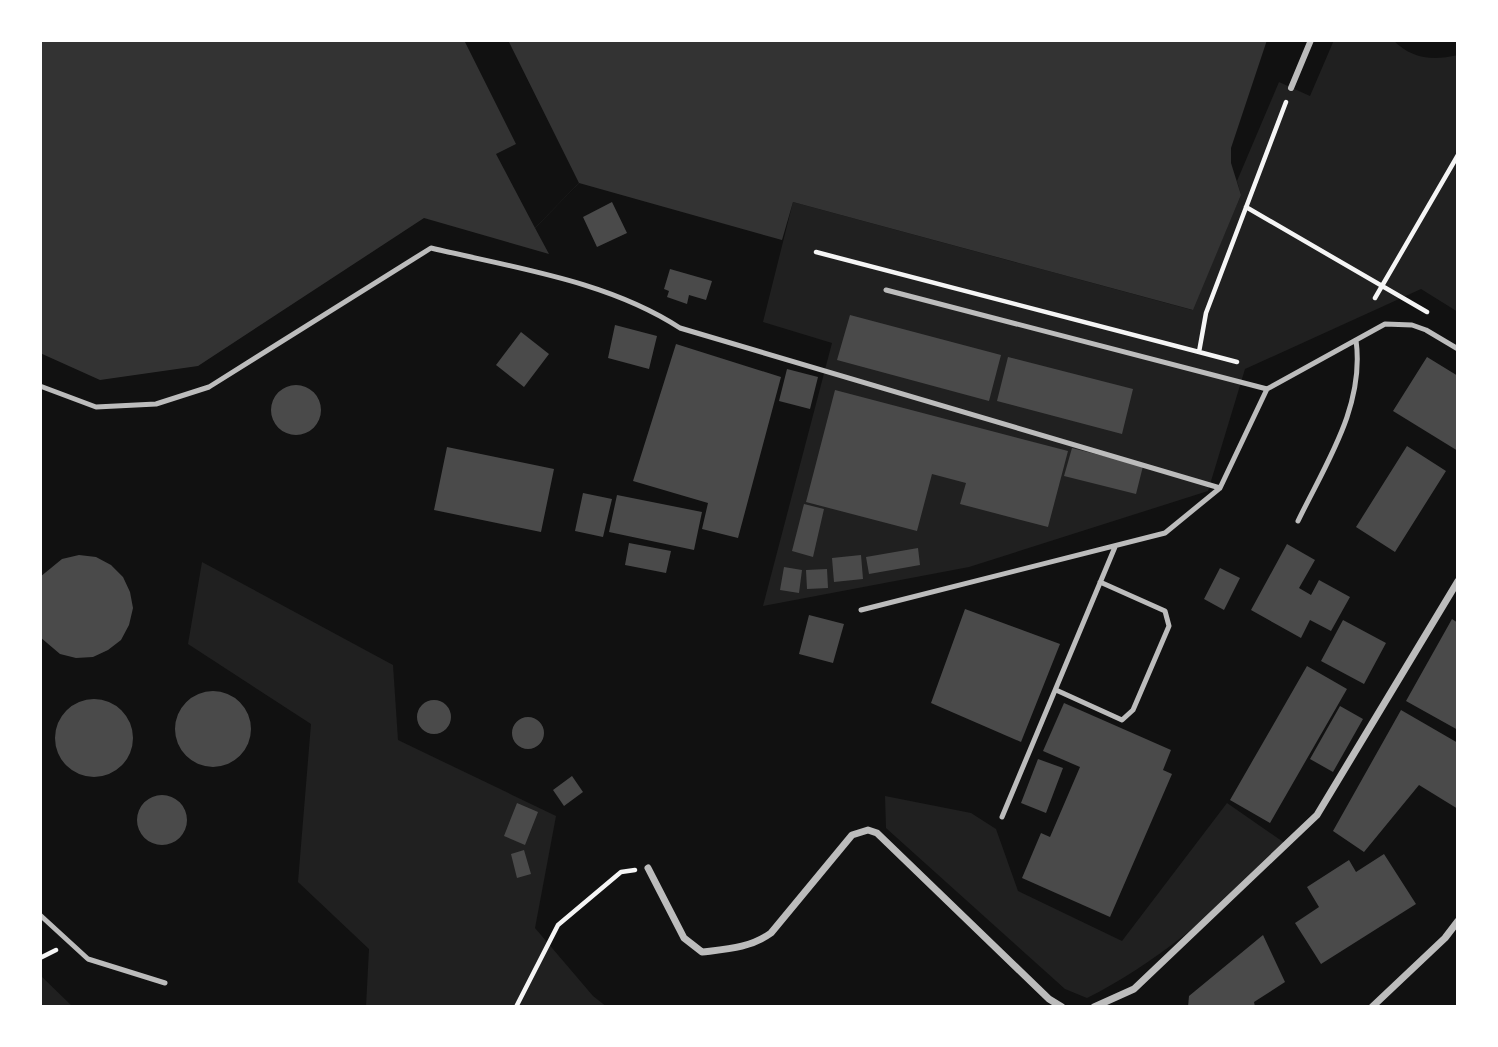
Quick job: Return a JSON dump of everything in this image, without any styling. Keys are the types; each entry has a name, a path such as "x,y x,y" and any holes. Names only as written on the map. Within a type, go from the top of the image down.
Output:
{"street":[{"path":"1291,88 1311,40"},
{"path":"1094,1007 1134,989 1317,815 1458,581"},
{"path":"648,868 684,939 702,952 737,948 758,942 771,933 852,835 868,830 877,833 1049,999 1062,1007"},
{"path":"1372,1007 1445,938 1458,921"}],"lane":[{"path":"40,386 96,407 156,404 209,387 431,248 545,275 648,307 680,328 1220,488"},
{"path":"886,290 1267,389"},
{"path":"861,610 1165,533 1220,488 1267,389 1385,324 1412,325 1458,349"},
{"path":"1298,522 1353,407 1360,366 1356,340"},
{"path":"1002,817 1115,547"},
{"path":"1056,690 1122,720 1133,710 1169,626 1165,611 1100,582"},
{"path":"40,915 43,921 88,959 165,983"}],"path":[{"path":"1199,352 1206,313 1291,88"},
{"path":"1375,298 1458,155"},
{"path":"1246,207 1436,317"},
{"path":"816,253 1237,362"},
{"path":"516,1007 558,925 621,872 648,868"}],"shaded area":[{"path":"40,40 1267,40 1231,148 1231,163 1241,195 1193,310 793,202 782,240 579,183 535,228 549,254 424,218 198,366 100,380 40,353"},
{"path":"1334,40 1393,40 1415,55 1423,57 1458,55 1458,312 1421,289 1245,369 1208,491 969,567 763,606 832,343 763,322 793,202 1192,310 1241,195 1237,181 1279,82 1310,96"},
{"path":"202,562 393,665 398,740 556,816 535,928 593,996 607,1007 366,1007 369,949 298,882 311,724 188,644"},
{"path":"885,796 971,813 996,829 1018,891 1122,941 1227,803 1289,846 1217,909 1167,948 1115,983 1087,998 1065,989 886,828"},
{"path":"40,975 72,1006 73,1007 40,1007"}],"pier":[{"path":"464,40 508,40 579,183 535,228 496,154 516,144"}],"building":[{"path":"612,202 627,233 597,247 583,217"},
{"path":"670,269 712,281 706,300 689,295 687,304 667,297 669,291 664,289"},
{"path":"850,315 1001,355 989,401 837,360"},
{"path":"615,325 657,336 649,369 608,358"},
{"path":"521,332 549,354 524,387 496,365"},
{"path":"676,344 781,377 738,538 702,529 708,503 633,481"},
{"path":"1008,357 1133,389 1122,434 997,401"},
{"path":"1427,357 1458,376 1458,451 1393,411"},
{"path":"787,369 818,377 810,409 779,401"},
{"path":"296,385 314,392 321,410 314,428 296,435 278,428 271,410 278,392"},
{"path":"835,390 1068,451 1048,527 960,504 966,483 932,474 917,531 806,502"},
{"path":"1407,446 1446,471 1395,552 1356,527"},
{"path":"447,447 554,469 541,532 434,510"},
{"path":"1072,448 1143,466 1136,494 1064,476"},
{"path":"583,493 612,499 603,537 575,531"},
{"path":"617,495 702,512 694,550 609,532"},
{"path":"804,504 824,509 813,557 792,551"},
{"path":"629,543 671,551 666,573 625,565"},
{"path":"1287,544 1315,560 1299,588 1311,595 1319,580 1350,597 1331,631 1310,620 1301,638 1251,610"},
{"path":"918,548 920,565 869,574 866,557"},
{"path":"79,555 96,557 111,565 123,577 133,608 129,625 121,640 93,657 76,658 60,654 40,637 40,577 62,559"},
{"path":"861,555 863,579 834,582 832,558"},
{"path":"784,567 802,570 799,593 780,590"},
{"path":"1220,568 1240,578 1224,610 1204,599"},
{"path":"827,569 828,588 807,589 806,570"},
{"path":"965,609 1060,644 1021,742 931,703"},
{"path":"809,615 844,624 833,663 799,654"},
{"path":"1452,619 1458,623 1458,730 1406,701"},
{"path":"1343,620 1386,643 1364,684 1321,661"},
{"path":"1307,666 1347,689 1270,823 1230,800"},
{"path":"206,691 220,691 234,697 245,708 251,729 248,744 240,756 220,767 206,767 192,761 181,750 175,736 175,722 181,708 192,697"},
{"path":"86,699 102,699 116,705 127,716 133,730 133,746 127,760 116,771 102,777 86,777 72,771 61,760 55,746 55,730 61,716 72,705"},
{"path":"434,700 446,705 451,717 446,729 434,734 422,729 417,717 422,705"},
{"path":"1064,703 1171,750 1163,770 1172,774 1110,917 1022,878 1041,833 1050,837 1080,767 1043,751"},
{"path":"1340,706 1363,719 1333,772 1310,759"},
{"path":"1401,710 1458,743 1458,809 1419,785 1364,852 1333,831"},
{"path":"528,717 539,722 544,733 539,744 528,749 517,744 512,733 517,722"},
{"path":"1038,759 1063,768 1046,813 1021,803"},
{"path":"572,776 583,792 564,806 553,790"},
{"path":"162,795 180,802 187,820 180,838 162,845 144,838 137,820 144,802"},
{"path":"517,803 538,812 525,845 504,836"},
{"path":"524,850 531,874 517,878 511,854"},
{"path":"1384,854 1416,904 1321,964 1295,923 1319,907 1307,887 1349,860 1356,872"},
{"path":"1263,935 1285,982 1254,1002 1255,1007 1188,1007 1189,996"}]}
